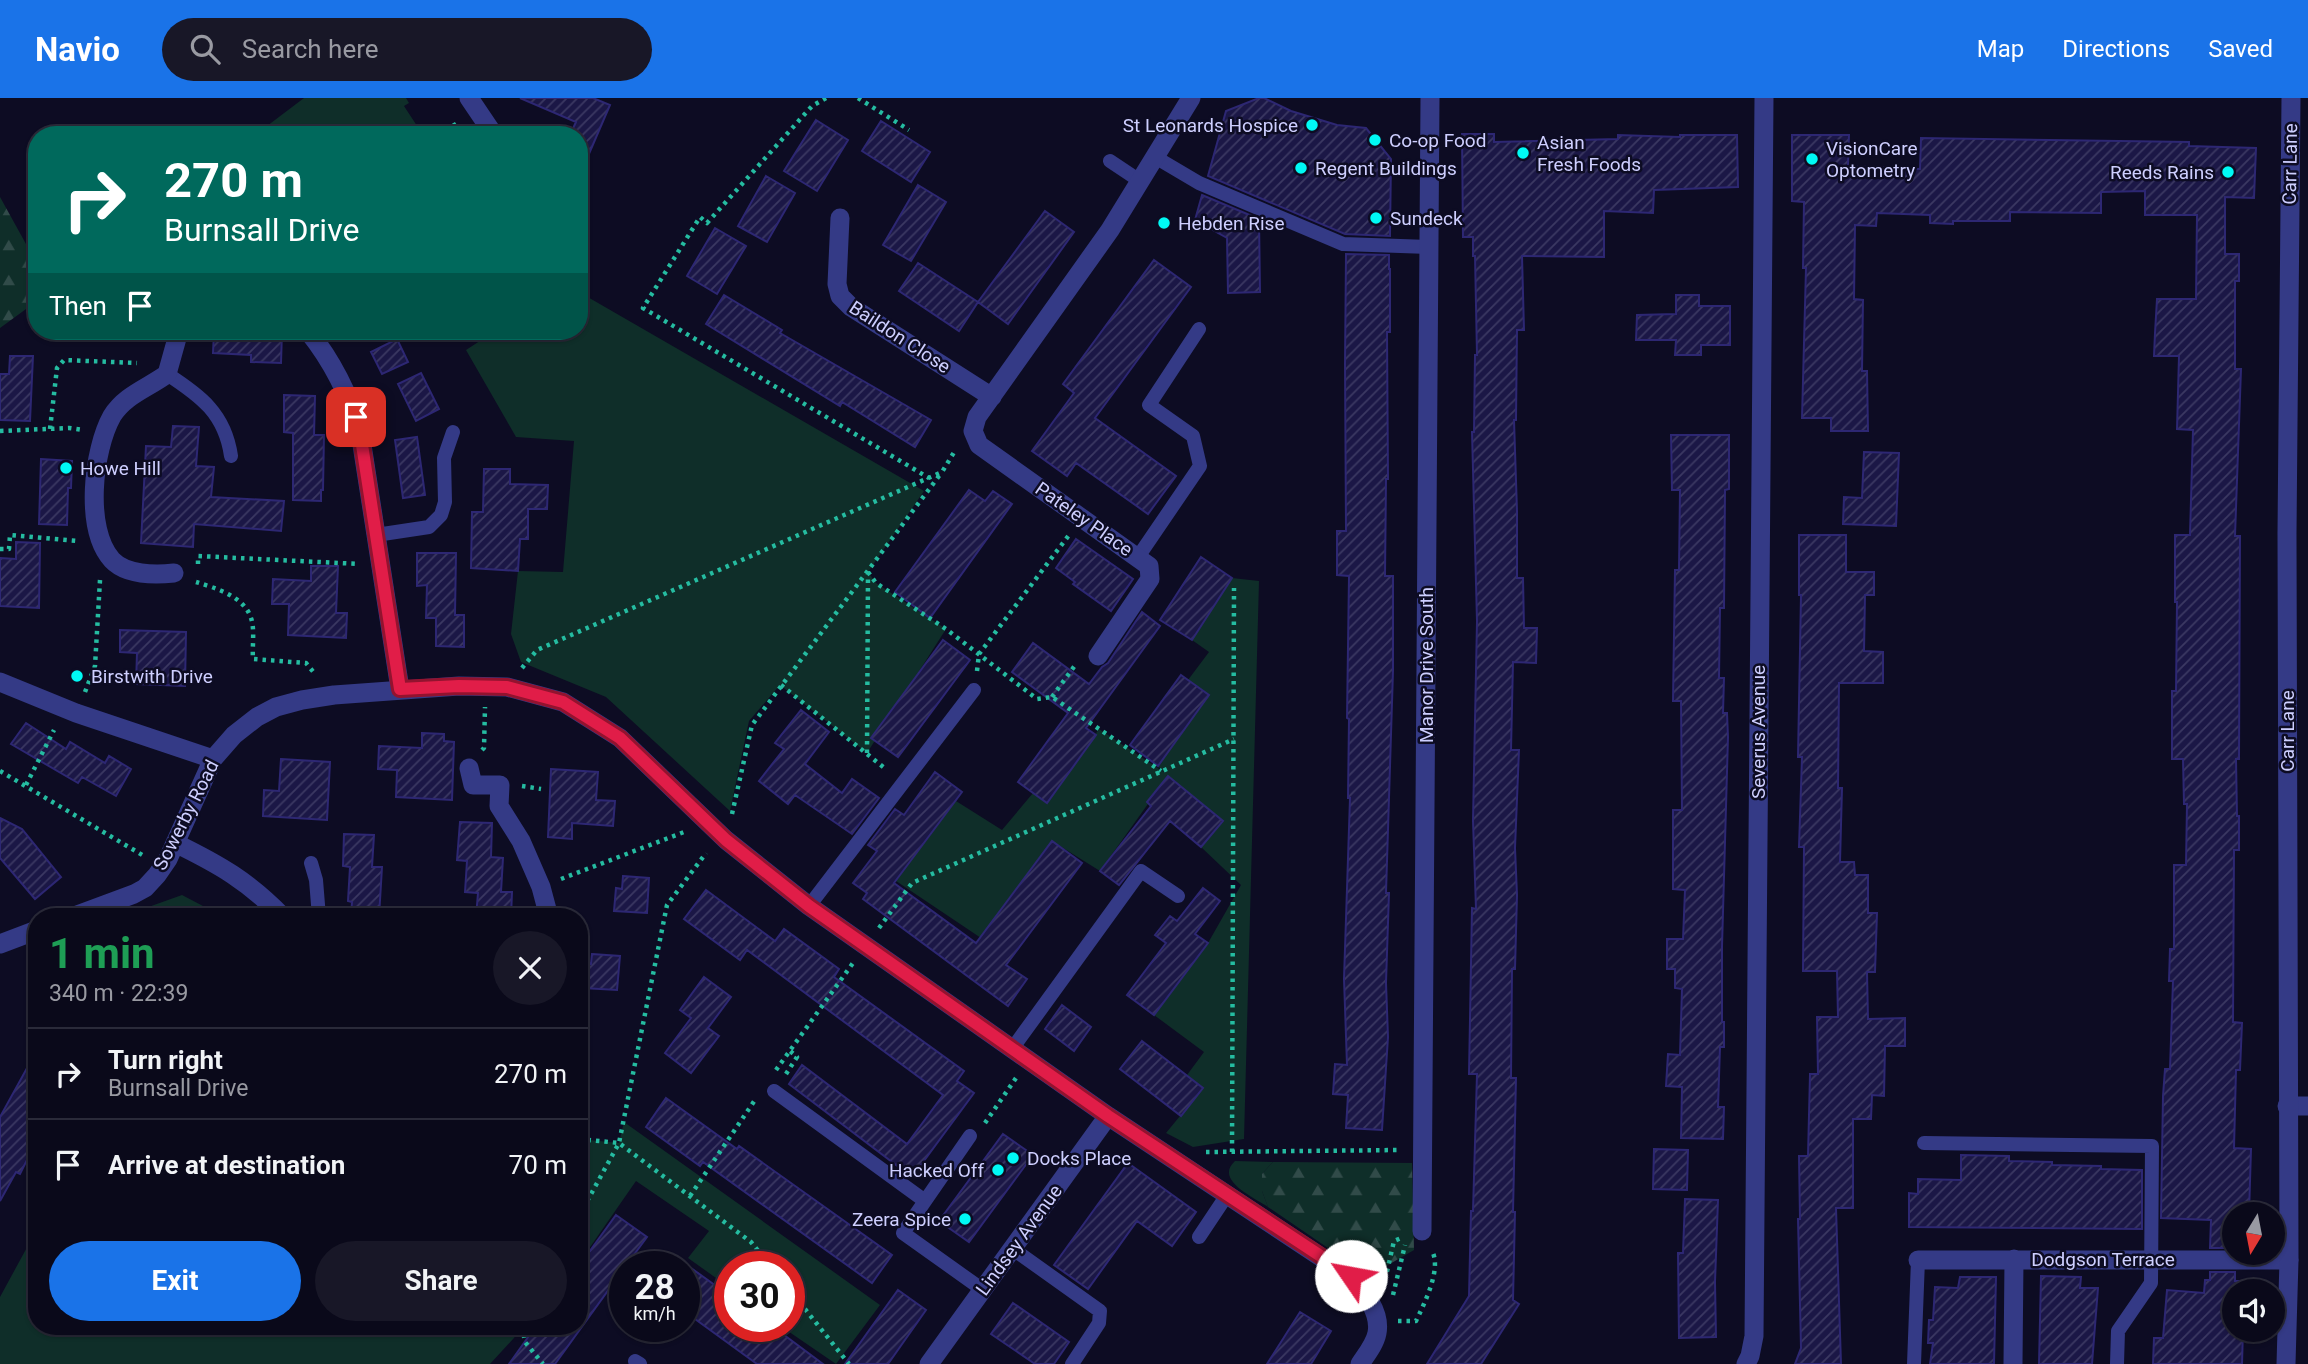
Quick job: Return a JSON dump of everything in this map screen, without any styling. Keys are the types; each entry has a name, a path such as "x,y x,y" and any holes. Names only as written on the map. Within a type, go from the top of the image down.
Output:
{"street":[{"path":"468,98 488,126"},
{"path":"973,431 977,417 1110,230 1191,98"},
{"name":"Manor Drive South","path":"1422,1231 1430,98"},
{"name":"Severus Avenue","path":"1746,1364 1754,1335 1763,98"},
{"name":"Carr Lane","path":"2286,1364 2289,1260 2287,520 2291,98"},
{"name":"Baildon Close","path":"840,218 836,284 840,296 851,307 992,397"},
{"path":"174,573 132,571 114,562 101,543 95,519 99,452 104,433 122,403 168,369 176,340"},
{"path":"315,340 324,351 351,402 360,432 400,689"},
{"name":"Pateley Place","path":"973,431 979,445 1149,566 1150,579 1098,656"},
{"path":"0,682 65,709 213,759"},
{"name":"Sowerby Road","path":"96,908 145,888 163,867 176,843 213,759 234,735 257,717 276,707 334,695 459,686 507,687 563,702 620,738 707,822 809,906 1108,1116 1351,1276 1367,1296 1376,1321"},
{"path":"469,768 472,785 500,785 499,806 521,841 541,887 547,908"},
{"path":"176,843 223,867 253,888 274,908"},
{"path":"0,944 28,933"},
{"path":"2287,1106 2308,1106"},
{"name":"Lindsey Avenue","path":"929,1364 1108,1116"},
{"path":"2013,1364 2014,1259"},
{"name":"Dodgson Terrace","path":"1918,1260 2289,1260"},
{"path":"1360,1364 1377,1333 1376,1321"}],"lane":[{"path":"1155,157 1199,183 1343,244 1429,247"},
{"path":"1110,161 1140,181"},
{"path":"1138,557 1200,467 1193,436 1149,405 1199,329"},
{"path":"168,369 212,410 228,436 231,456"},
{"path":"376,535 429,527 441,515 445,502 444,458 453,432"},
{"path":"809,906 974,690"},
{"path":"311,863 316,880 318,908"},
{"path":"1012,1049 1141,871 1178,896"},
{"path":"774,1091 925,1201"},
{"path":"970,1136 903,1233 984,1290"},
{"path":"1924,1143 2152,1146 2151,1283 2118,1331 2117,1364"},
{"path":"1199,1237 1227,1195"},
{"path":"1013,1250 1100,1311 1099,1323 1072,1364"},
{"path":"1914,1364 1918,1260"}],"path":[{"path":"826,98 812,106 707,223 700,217 643,309 929,478"},
{"path":"858,98 909,130"},
{"path":"50,429 57,368 64,360 168,369"},
{"path":"0,431 69,428 104,433"},
{"path":"484,748 485,708 507,687 537,650 942,472 962,439 973,431"},
{"path":"974,690 979,654 1082,517"},
{"path":"0,549 9,549 10,535 101,543"},
{"path":"198,582 198,556 352,564"},
{"path":"867,754 868,572 876,583 979,654 1037,699 1052,697 1161,771"},
{"path":"174,573 224,591 238,600 251,618 253,659 306,663 334,695"},
{"path":"1232,1152 1234,588"},
{"path":"86,690 95,666 99,608"},
{"path":"1052,697 1080,658 1098,656"},
{"path":"780,685 903,783"},
{"path":"26,785 65,709"},
{"path":"774,1073 912,883 1234,739"},
{"path":"0,771 163,867"},
{"path":"523,786 541,789"},
{"path":"541,887 707,822"},
{"path":"774,1091 797,1057 790,1051"},
{"path":"970,1136 981,1129 1028,1060"},
{"path":"690,1196 759,1095"},
{"path":"588,1140 619,1143 751,1242 758,1251"},
{"path":"1205,1152 1422,1150"},
{"path":"1367,1296 1386,1276 1394,1241 1422,1231"},
{"path":"1376,1321 1391,1303 1405,1244 1422,1231"},
{"path":"1376,1321 1416,1321 1429,1296 1435,1257 1422,1231"},
{"path":"805,1309 849,1364"},
{"path":"524,1335 525,1342 543,1364"}],"green space":[{"path":"304,98 406,98 409,103 404,106 417,126 267,126"},
{"path":"0,197 28,248 28,308 0,328"},
{"path":"588,297 924,491 868,572 876,583 946,629 867,753 780,685 749,721 730,811 606,697 521,662 511,634 518,571 563,572 574,441 516,437 466,350 481,340 588,340"},
{"path":"1232,578 1259,581 1244,1139 1193,1147 1166,1133 1203,1088 1187,1075 1204,1052 1154,1015 1208,943 1241,885 1201,847 1223,821 1168,776 1100,871 1052,841 981,938 896,881 956,801 1002,830 1033,793 1047,803 1099,729 1165,773 1158,766 1209,695 1188,680 1209,652 1192,640"},
{"path":"182,895 207,908 146,908"},
{"path":"624,1122 804,1251 714,1251 714,1277 700,1267 700,1251 693,1251 709,1231 636,1181 588,1250 588,1140 619,1143"},
{"path":"1235,1161 1273,1162 1262,1174 1262,1191 1268,1207 1245,1193 1232,1181 1230,1168"},
{"path":"1273,1162 1412,1163 1414,1250 1369,1276 1268,1207 1262,1191 1262,1174"},
{"path":"28,1246 28,1335 516,1335 490,1364 0,1364 0,1297"},
{"path":"805,1251 880,1305 836,1364 804,1342"}],"building":[{"path":"520,98 593,98 610,105 588,156 588,126 574,126 576,122"},
{"name":"Regent Buildings","path":"1259,98 1337,125 1366,128 1391,159 1390,236 1345,234 1208,176 1226,111"},
{"path":"816,120 848,140 817,191 784,171"},
{"path":"881,121 930,152 911,182 862,151"},
{"path":"1462,134 1494,134 1494,142 1618,139 1618,135 1737,135 1738,187 1654,190 1653,213 1604,211 1604,257 1522,256 1524,330 1517,330 1514,420 1517,578 1523,578 1524,628 1537,628 1536,663 1513,662 1511,750 1519,750 1515,848 1515,969 1512,969 1511,1078 1516,1078 1513,1300 1519,1304 1481,1364 1427,1364 1469,1296 1477,1074 1469,1074 1472,908 1476,909 1473,821 1477,621 1472,432 1477,355 1473,237 1463,237"},
{"path":"1792,135 1849,135 1848,166 1920,169 1921,138 2189,142 2189,146 2256,148 2254,198 2225,197 2225,254 2239,254 2239,281 2235,281 2235,369 2241,369 2235,536 2240,536 2239,759 2236,759 2239,850 2234,850 2233,1022 2242,1023 2240,1070 2236,1070 2234,1148 2251,1149 2249,1202 2222,1202 2222,1248 2210,1248 2211,1220 2161,1218 2163,1096 2165,1069 2170,1069 2173,981 2169,981 2170,949 2174,949 2174,865 2186,865 2187,804 2184,804 2183,759 2172,759 2172,691 2176,691 2175,535 2190,535 2193,430 2177,429 2179,356 2154,356 2157,299 2196,299 2197,215 2145,215 2145,191 2101,192 2101,213 2010,212 2010,221 1953,221 1953,224 1930,223 1930,215 1877,213 1876,226 1855,225 1854,299 1863,300 1862,371 1867,371 1868,431 1831,431 1831,418 1802,418 1806,268 1803,268 1804,202 1792,201"},
{"path":"766,176 795,193 767,242 738,226"},
{"path":"918,185 946,202 911,261 883,245"},
{"path":"1202,195 1259,219 1260,292 1228,293 1227,238 1195,220"},
{"path":"1045,211 1074,232 1008,324 978,302"},
{"path":"715,228 746,246 717,294 687,276"},
{"path":"1346,254 1389,255 1390,269 1385,576 1393,576 1393,671 1386,893 1389,893 1386,983 1388,1037 1382,1130 1346,1128 1348,1095 1333,1094 1335,1064 1347,1065 1344,979 1350,798 1347,718 1349,576 1337,575 1337,531 1346,531"},
{"path":"1154,260 1191,287 1095,418 1176,476 1148,514 1076,463 1067,476 1032,451 1074,393 1063,384"},
{"path":"918,263 978,302 959,331 899,291"},
{"path":"724,295 782,330 780,333 931,420 915,447 842,402 840,406 706,324"},
{"path":"1676,295 1699,295 1699,306 1730,306 1730,345 1701,345 1701,355 1675,355 1676,340 1636,340 1637,315 1676,314"},
{"path":"214,340 282,340 281,363 251,362 251,355 213,353"},
{"path":"397,340 408,362 382,374 371,352"},
{"path":"10,356 33,356 30,421 0,420 0,374 9,374"},
{"path":"421,373 439,409 416,421 398,384"},
{"path":"284,395 315,396 314,435 324,435 321,501 293,500 293,433 284,432"},
{"path":"173,426 199,427 196,466 214,467 211,497 284,501 281,531 194,524 193,547 141,543 146,446 171,447"},
{"path":"1671,435 1729,435 1729,489 1725,490 1724,608 1720,608 1719,678 1724,678 1723,713 1727,713 1728,737 1722,947 1724,1047 1720,1047 1718,1107 1724,1107 1723,1139 1681,1138 1682,1087 1666,1086 1668,1054 1680,1055 1682,989 1675,988 1675,969 1667,969 1667,939 1683,939 1685,890 1673,889 1673,810 1682,810 1681,701 1673,701 1675,570 1679,570 1680,490 1672,490"},
{"path":"417,437 425,495 403,498 395,440"},
{"path":"1864,452 1899,453 1896,526 1843,524 1844,497 1862,498"},
{"path":"41,459 72,461 67,525 39,524"},
{"path":"484,469 510,469 510,484 548,485 547,509 528,509 528,539 520,539 518,571 471,568 472,512 483,512"},
{"path":"969,490 985,501 993,491 1012,504 930,618 895,592"},
{"path":"1799,535 1846,535 1846,572 1874,572 1874,595 1865,595 1864,651 1883,652 1883,683 1839,683 1838,788 1842,788 1840,862 1854,862 1855,875 1868,875 1868,913 1877,913 1875,972 1867,972 1868,1019 1905,1018 1905,1046 1885,1046 1884,1096 1872,1095 1871,1119 1853,1119 1853,1208 1836,1208 1841,1364 1795,1364 1801,1348 1799,1156 1808,1156 1810,1074 1818,1074 1817,1017 1838,1017 1837,971 1803,971 1804,847 1799,847 1802,757 1798,757 1801,595"},
{"path":"1076,539 1133,579 1111,611 1073,584 1075,582 1056,568"},
{"path":"16,542 40,543 39,608 0,606 0,558 16,559"},
{"path":"417,553 456,553 455,615 464,615 464,647 436,646 436,618 426,618 427,585 417,586"},
{"path":"1201,557 1232,578 1192,640 1160,620"},
{"path":"311,566 338,566 336,613 347,613 346,638 288,635 289,604 272,604 273,579 311,581"},
{"path":"1142,612 1160,626 1086,728 1096,735 1047,803 1018,782 1068,713 1012,672 1033,643 1089,684 1108,663"},
{"path":"120,630 186,632 185,686 136,684 137,653 120,652"},
{"path":"943,640 970,660 898,757 871,738"},
{"path":"1181,675 1209,695 1158,766 1130,745"},
{"path":"801,710 829,732 805,764 842,793 852,779 879,798 852,834 795,795 788,804 759,781 784,749 775,743"},
{"path":"26,723 66,749 70,742 105,763 109,756 131,769 116,796 82,777 78,783 11,744"},
{"path":"422,733 444,734 444,741 454,742 452,800 396,797 397,770 378,769 379,746 422,748"},
{"path":"281,759 330,762 327,820 263,816 264,790 279,791"},
{"path":"551,769 598,772 596,800 615,801 613,826 572,823 572,839 548,837"},
{"path":"935,772 962,792 894,883 976,943 1052,841 1082,863 1006,965 1027,979 1008,1006 863,899 867,893 853,883 877,851 868,845 895,809 904,815"},
{"path":"1168,776 1223,821 1201,847 1170,821 1119,885 1100,871 1151,806 1147,802"},
{"path":"0,818 22,829 61,877 35,899 0,858"},
{"path":"460,822 492,823 491,857 503,858 501,892 512,892 511,908 477,908 478,893 465,892 467,861 457,860"},
{"path":"344,834 374,835 372,867 382,867 380,908 352,908 352,902 348,901 350,867 343,866"},
{"path":"623,876 649,878 647,913 614,911 616,888 622,889"},
{"path":"1203,888 1220,901 1195,934 1208,943 1154,1015 1127,995 1166,943 1155,935 1170,916 1177,921"},
{"path":"706,890 775,941 784,929 839,969 834,977 964,1071 957,1081 974,1093 912,1177 789,1084 802,1065 907,1144 943,1095 747,950 740,960 684,919"},
{"path":"592,954 620,956 617,990 588,988 588,964 591,964"},
{"path":"704,977 731,997 708,1028 719,1036 691,1073 665,1053 691,1018 680,1010"},
{"path":"1062,1005 1091,1027 1074,1051 1045,1029"},
{"path":"1142,1041 1203,1088 1181,1116 1120,1069"},
{"path":"28,1066 28,1158 20,1174 16,1172 0,1201 0,1117"},
{"path":"666,1098 737,1149 739,1146 892,1255 872,1283 703,1162 700,1166 646,1127"},
{"path":"1003,1134 1033,1155 969,1242 939,1221"},
{"path":"1654,1149 1688,1150 1687,1190 1653,1189"},
{"path":"1961,1155 2009,1156 2009,1161 2142,1170 2142,1229 1909,1227 1909,1193 1918,1194 1918,1179 1961,1180"},
{"path":"1128,1163 1196,1212 1172,1246 1137,1221 1088,1289 1054,1265"},
{"path":"1685,1199 1718,1200 1716,1337 1679,1338 1678,1253 1683,1253"},
{"path":"616,1215 647,1237 637,1251 609,1251 609,1289 588,1318 588,1254"},
{"path":"2210,1272 2235,1272 2235,1279 2222,1279 2222,1342 2243,1342 2242,1364 2153,1364 2154,1338 2163,1338 2167,1290 2204,1293 2205,1280 2210,1280"},
{"path":"700,1274 714,1285 714,1333 700,1323"},
{"path":"2041,1276 2081,1277 2080,1288 2098,1288 2092,1364 2039,1364"},
{"path":"1960,1277 1996,1277 1994,1364 1930,1364 1933,1343 1928,1343 1929,1320 1933,1320 1935,1287 1958,1288"},
{"path":"898,1290 926,1310 888,1364 845,1364"},
{"path":"1013,1303 1069,1342 1054,1364 1035,1364 991,1334"},
{"path":"1300,1312 1331,1331 1311,1364 1267,1364"},
{"path":"530,1335 576,1335 555,1364 509,1364"},
{"path":"727,1342 793,1342 823,1364 757,1364"}],"place":[{"name":"St Leonards Hospice","path":"1312,125"},
{"name":"Co-op Food","path":"1375,140"},
{"name":"Asian Fresh Foods","path":"1523,153"},
{"name":"VisionCare Optometry","path":"1812,159"},
{"name":"Regent Buildings","path":"1301,168"},
{"name":"Reeds Rains","path":"2228,172"},
{"name":"Sundeck","path":"1376,218"},
{"name":"Hebden Rise","path":"1164,223"},
{"name":"Howe Hill","path":"66,468"},
{"name":"Birstwith Drive","path":"77,676"},
{"name":"Docks Place","path":"1013,1158"},
{"name":"Hacked Off","path":"998,1170"},
{"name":"Zeera Spice","path":"965,1219"}],"route":[{"path":"356,417 400,689 507,687 563,702 620,738 726,840 809,906 1108,1116 1351,1276"}]}
